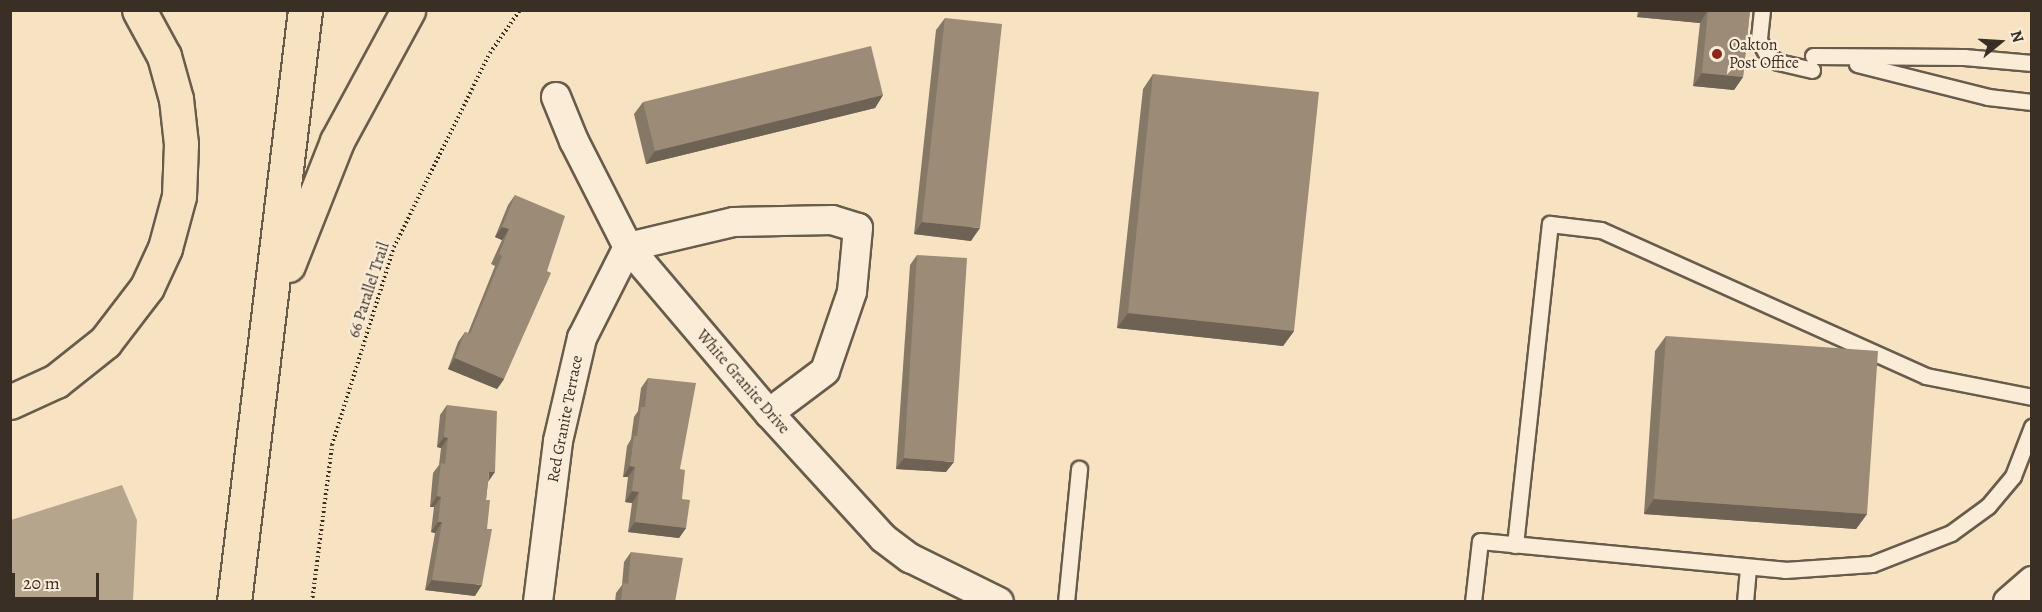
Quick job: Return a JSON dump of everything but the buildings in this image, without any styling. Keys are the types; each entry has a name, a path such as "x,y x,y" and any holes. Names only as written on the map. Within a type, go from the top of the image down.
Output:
{"highway":[{"path":"10,402 56,381 105,342 147,287 165,248 179,196 182,144 176,99 164,56 139,10"},
{"path":"234,602 264,338 303,54 305,10"},
{"path":"264,338 311,201 337,141 408,10"}],"street":[{"name":"White Granite Drive","path":"556,97 574,141 628,247 769,413 883,538 958,593 999,602"},
{"path":"628,247 734,222 832,220 858,228 852,292 825,370 769,413"},
{"name":"Red Granite Terrace","path":"537,602 558,441 582,338 628,247"},
{"path":"2008,602 2031,581"}],"lane":[{"path":"1762,10 1760,40 1767,56 1778,62 1812,63 1834,58 1964,57 2031,63"},
{"path":"1834,58 1988,96 2031,102"},
{"path":"1515,545 1550,224 1601,230 1926,376 2031,397"},
{"path":"1473,602 1480,541 1785,570 1872,564 1951,533 1988,506 2013,476 2031,427"},
{"path":"1066,602 1079,469"},
{"path":"1744,602 1748,567"}],"path":[{"name":"66 Parallel Trail","path":"312,602 332,445 394,247 490,53 520,10"}],"shaded area":[{"path":"122,485 137,520 133,601 11,601 11,520"}],"place":[{"name":"Oakton Post Office","path":"1717,54"}]}
